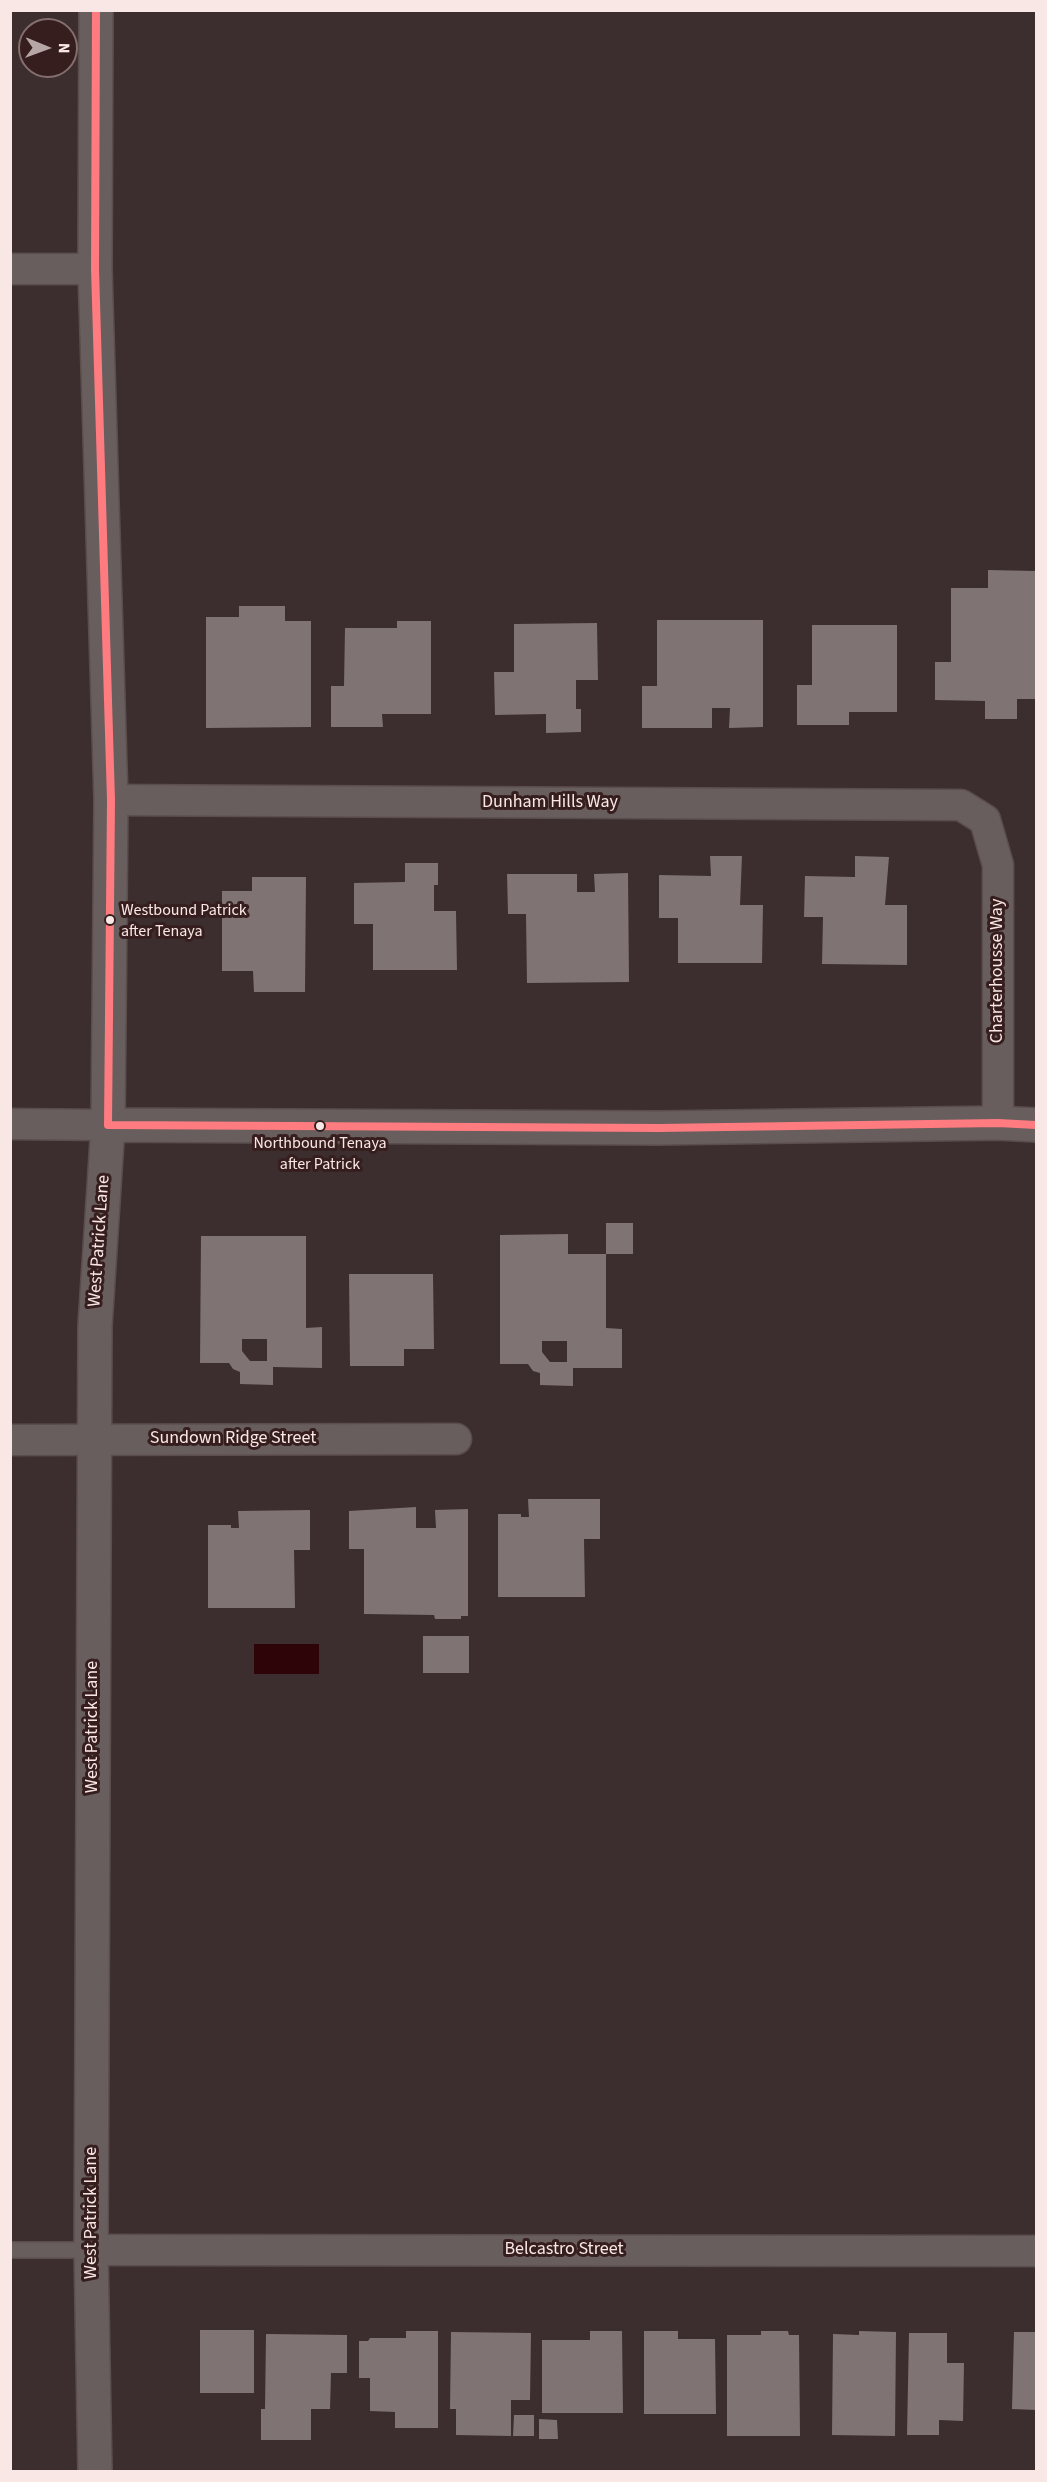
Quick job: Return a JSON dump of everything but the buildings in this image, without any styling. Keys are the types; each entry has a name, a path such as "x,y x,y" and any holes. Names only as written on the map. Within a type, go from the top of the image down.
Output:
{"street":[{"name":"West Patrick Lane","path":"95,2472 91,2250 95,1326 108,1125 111,800 95,269 96,10"},
{"path":"10,269 95,269"},
{"name":"Dunham Hills Way","path":"111,800 962,805 985,820"},
{"name":"Charterhousse Way","path":"985,820 998,865 998,1123"},
{"path":"10,1124 659,1128 998,1123 1036,1125"},
{"name":"Sundown Ridge Street","path":"10,1440 456,1439"},
{"name":"Belcastro Street","path":"91,2250 1036,2251"}],"lane":[{"path":"10,2250 91,2250"}],"shaded area":[{"path":"254,1644 319,1644 319,1674 254,1674"}],"transit line":[{"path":"96,10 95,269 111,800 108,1125 659,1128 998,1123 1036,1125"}],"place":[{"name":"Westbound Patrick after Tenaya","path":"110,920"},
{"name":"Northbound Tenaya after Patrick","path":"320,1126"}]}
